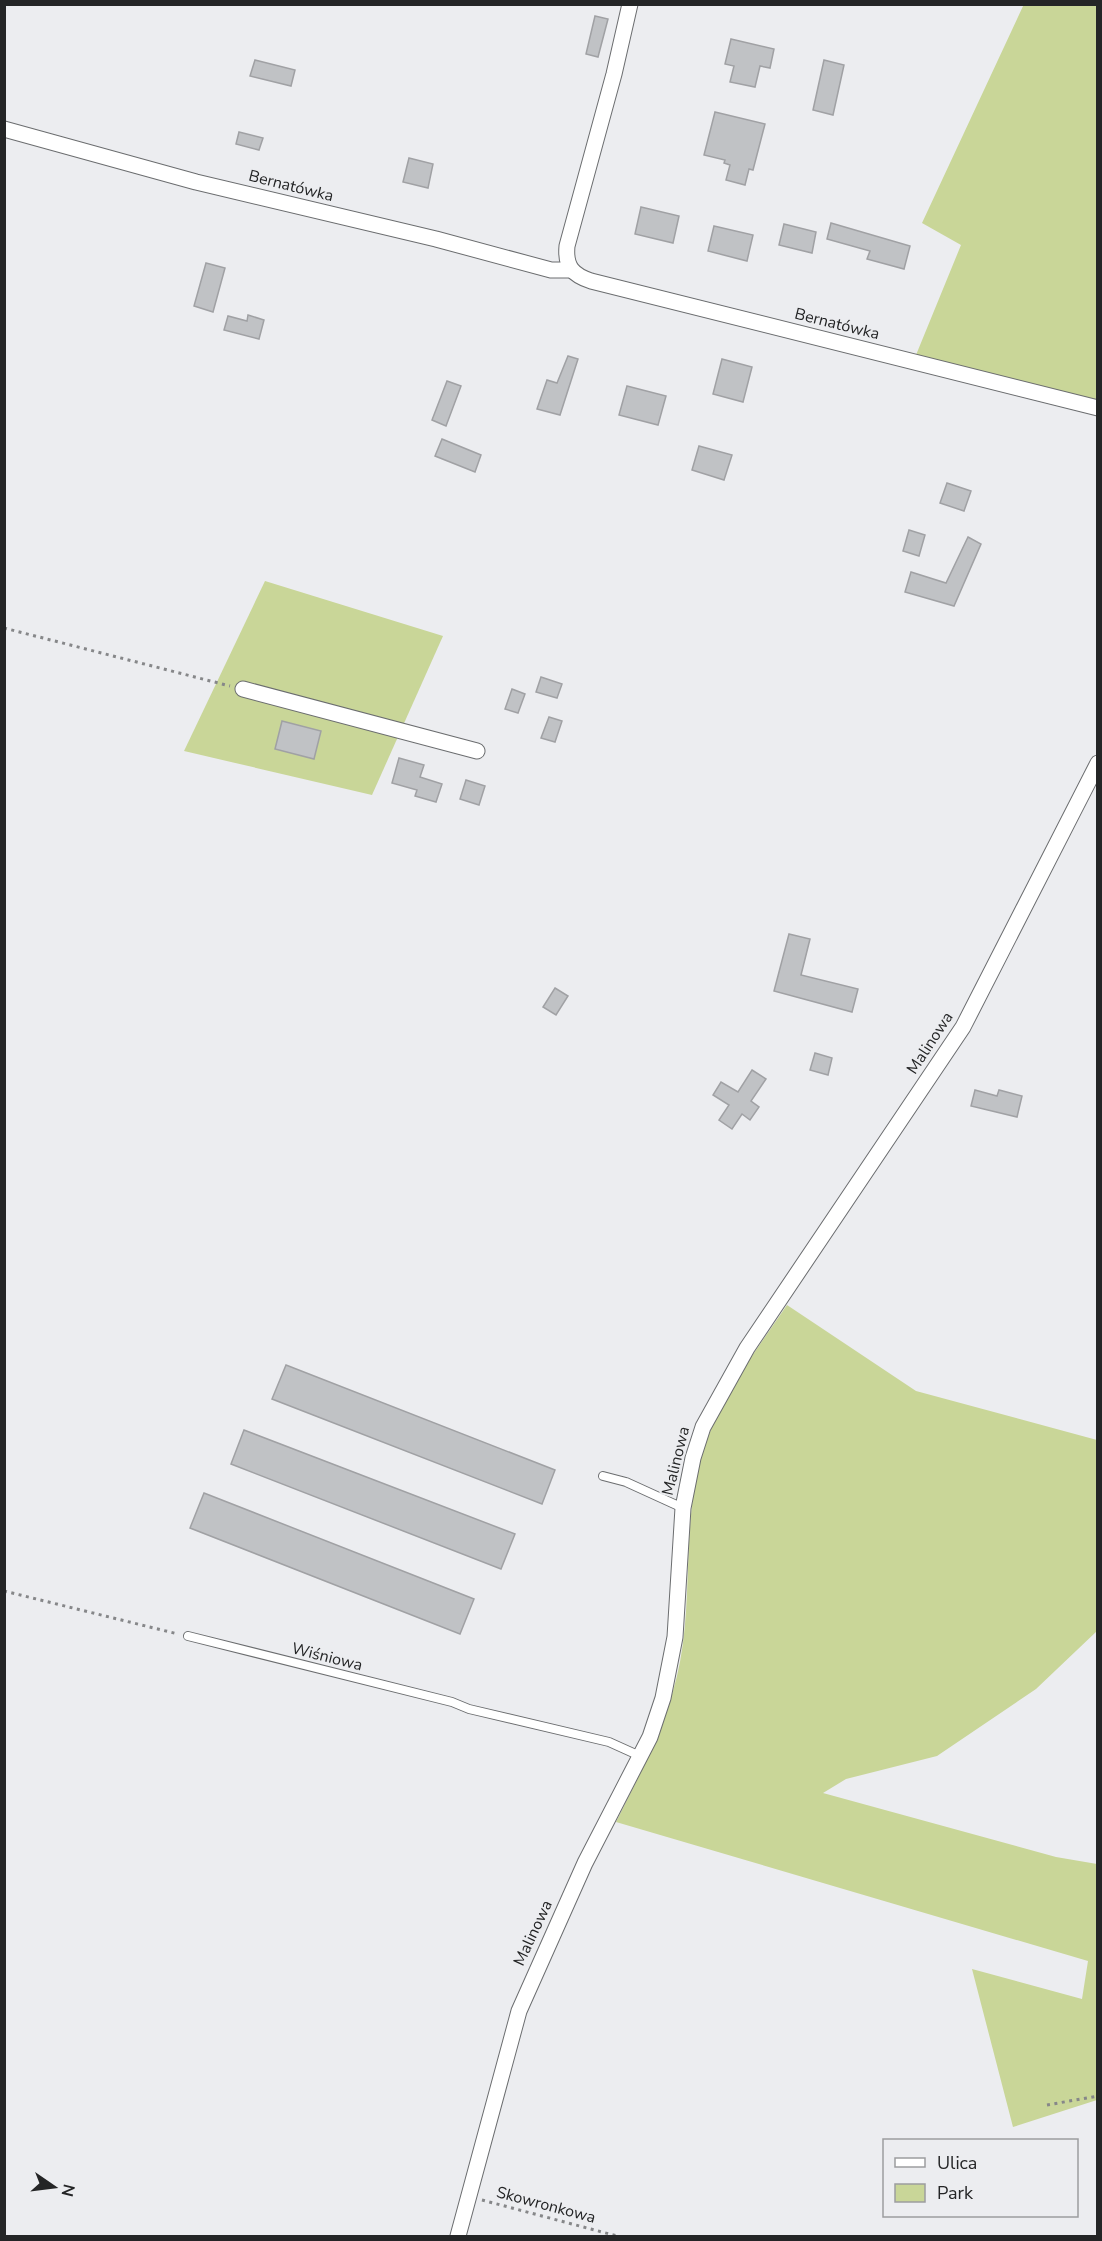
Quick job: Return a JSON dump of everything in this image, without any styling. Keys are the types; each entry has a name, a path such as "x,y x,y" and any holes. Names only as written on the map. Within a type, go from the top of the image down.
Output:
{"street":[{"path":"571,270 567,264 567,246 614,74 630,4"},
{"name":"Bernatówka","path":"4,129 259,197 436,239 551,270 571,270 591,281 1098,408"},
{"path":"243,689 477,751"},
{"name":"Malinowa","path":"458,2236 507,2048 526,1991 585,1863 657,1719 672,1656 683,1508 695,1450 718,1395 747,1348 963,1028 1098,763"}],"lane":[{"path":"603,1476 626,1482 683,1508"},
{"name":"Wiśniowa","path":"188,1636 452,1702 469,1709 609,1742 640,1756"}],"path":[{"path":"4,628 243,689"},
{"path":"4,1591 188,1636"},
{"path":"1047,2105 1098,2096"},
{"name":"Skowronkowa","path":"469,2196 617,2236"}],"green space":[{"path":"1024,4 1097,5 1097,401 916,355 961,245 922,223"},
{"path":"265,581 443,636 372,795 184,751"},
{"path":"787,1305 916,1391 1097,1440 1097,1631 1036,1689 937,1756 846,1779 823,1793 1056,1857 1097,1864 1097,2100 1013,2127 972,1969 1082,1999 1088,1961 616,1822 662,1724 680,1662 686,1610 692,1506 702,1455 727,1396"}],"building":[{"path":"595,16 608,19 598,57 586,54"},
{"path":"731,39 774,49 770,68 760,66 755,87 730,82 734,66 725,64"},
{"path":"255,60 295,70 291,86 250,76"},
{"path":"824,60 844,65 833,115 813,110"},
{"path":"715,112 765,124 753,170 749,169 745,185 726,180 730,165 724,163 725,160 704,155"},
{"path":"239,132 263,138 259,150 236,144"},
{"path":"409,158 433,164 428,188 403,182"},
{"path":"641,207 679,216 673,243 635,234"},
{"path":"831,223 910,246 904,269 867,259 870,251 827,239"},
{"path":"784,224 816,232 812,253 779,245"},
{"path":"714,226 753,235 747,261 708,251"},
{"path":"206,263 225,268 213,312 194,306"},
{"path":"248,315 264,320 259,339 224,330 228,316 247,321"},
{"path":"568,356 578,359 560,415 537,409 547,380 557,383"},
{"path":"722,359 752,367 743,402 713,394"},
{"path":"447,381 461,386 446,426 432,420"},
{"path":"627,386 666,396 658,425 619,415"},
{"path":"442,439 481,455 475,472 435,456"},
{"path":"699,446 732,455 724,480 692,470"},
{"path":"947,483 971,491 964,511 940,503"},
{"path":"909,530 925,535 919,556 903,551"},
{"path":"968,537 981,544 954,606 905,592 911,572 946,583"},
{"path":"541,677 562,684 557,698 536,692"},
{"path":"512,689 525,694 518,713 505,709"},
{"path":"549,717 562,721 555,742 541,738"},
{"path":"282,721 321,731 314,759 275,749"},
{"path":"399,758 424,765 420,777 442,784 436,802 415,796 417,790 392,783"},
{"path":"466,780 485,786 479,805 460,799"},
{"path":"789,934 810,939 801,975 858,989 852,1012 774,991"},
{"path":"555,988 568,996 556,1015 543,1007"},
{"path":"815,1053 832,1058 828,1075 810,1070"},
{"path":"752,1070 766,1079 751,1101 759,1107 750,1120 742,1114 732,1129 719,1120 729,1105 713,1095 721,1082 738,1092"},
{"path":"975,1090 997,1096 999,1090 1022,1096 1017,1117 971,1106"},
{"path":"286,1365 555,1470 542,1504 272,1399"},
{"path":"244,1430 515,1534 501,1569 231,1464"},
{"path":"204,1493 474,1599 460,1634 190,1528"}]}
